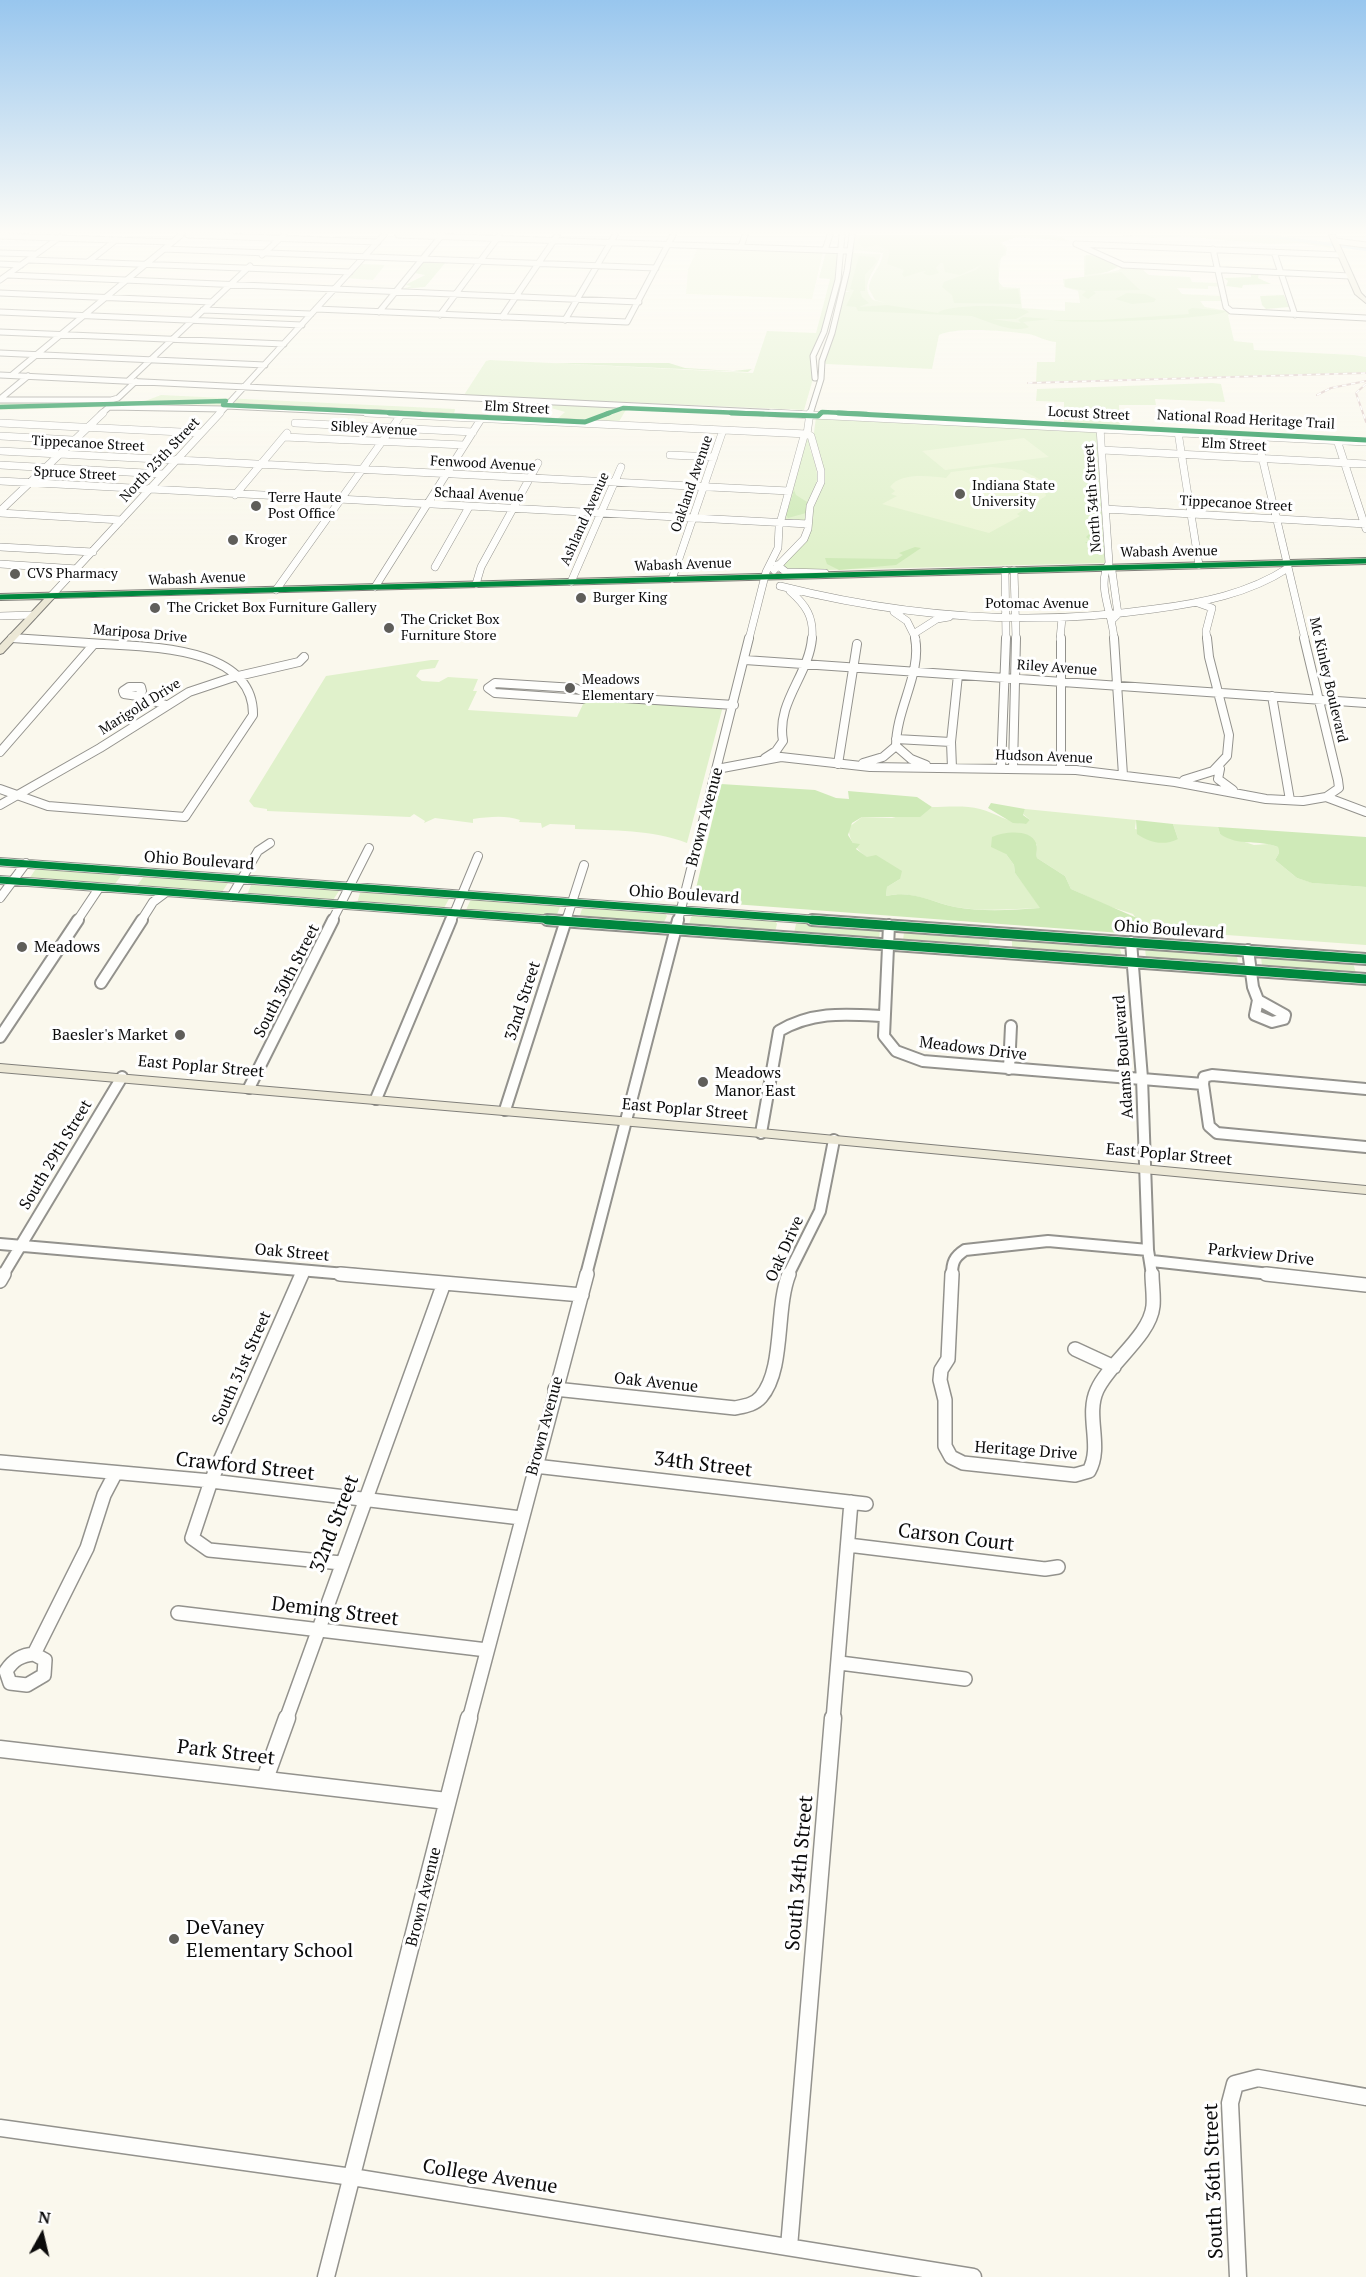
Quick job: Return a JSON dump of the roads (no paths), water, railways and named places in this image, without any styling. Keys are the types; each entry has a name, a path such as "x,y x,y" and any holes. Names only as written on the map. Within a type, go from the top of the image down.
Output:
{"main road":[{"name":"Wabash Avenue","path":"0,597 1108,567 1288,566 1366,561"},
{"path":"0,651 51,596"},
{"name":"East Poplar Street","path":"0,1068 505,1110 1366,1190"}],"street":[{"path":"12,375 52,341"},
{"path":"128,381 170,341"},
{"path":"223,341 284,344"},
{"name":"North 25th Street","path":"51,596 287,341"},
{"path":"818,384 814,353 820,341"},
{"path":"818,384 829,341"},
{"path":"0,353 265,365"},
{"path":"814,366 821,366"},
{"name":"Locust Street","path":"0,375 1366,442"},
{"path":"0,400 28,376"},
{"path":"0,400 115,400 136,381"},
{"name":"Brown Avenue","path":"326,2277 520,1518 582,1295 746,660 766,572 776,555 780,522 804,436 807,434 818,384"},
{"name":"Elm Street","path":"87,427 106,410 160,407 305,410 807,434"},
{"path":"235,495 305,410"},
{"path":"276,590 401,415"},
{"path":"433,430 440,417"},
{"path":"375,587 481,419"},
{"path":"0,423 201,433"},
{"path":"295,423 473,432"},
{"path":"0,512 87,427"},
{"name":"North 34th Street","path":"1100,428 1108,567"},
{"name":"Oakland Avenue","path":"672,579 723,430"},
{"path":"1178,432 1199,565"},
{"name":"Brown Avenue","path":"766,576 784,556 798,545 807,532 810,506 821,479 811,436 807,434"},
{"path":"0,436 72,440"},
{"name":"Mc Kinley Boulevard","path":"1257,436 1339,788 1326,797"},
{"name":"Sibley Avenue","path":"284,437 464,446"},
{"path":"1337,440 1365,526"},
{"name":"Elm Street","path":"1101,450 1366,464"},
{"name":"Tippecanoe Street","path":"0,451 175,460"},
{"path":"670,455 714,458"},
{"name":"Fenwood Avenue","path":"175,460 789,491"},
{"path":"476,585 481,567 538,463"},
{"path":"0,465 164,474"},
{"name":"Ashland Avenue","path":"571,582 621,467"},
{"name":"Spruce Street","path":"0,481 149,490"},
{"name":"Schaal Avenue","path":"149,490 808,524"},
{"path":"435,567 469,507"},
{"name":"Tippecanoe Street","path":"1105,509 1365,526"},
{"path":"0,512 121,520"},
{"path":"779,544 798,545"},
{"path":"0,547 93,552"},
{"path":"776,555 784,556"},
{"path":"0,564 78,569"},
{"path":"777,565 789,572 842,574"},
{"name":"Potomac Avenue","path":"801,600 784,587 814,596 879,607 963,615 1017,618 1113,616 1194,603 1232,594 1272,579 1288,566"},
{"path":"1108,567 1104,571 1110,591 1113,616 1124,775"},
{"path":"1001,768 1009,570"},
{"path":"1009,570 1017,618 1013,768"},
{"path":"1272,579 1284,579 1292,584"},
{"path":"1232,594 1212,608 1206,623 1205,645 1228,723 1230,738 1227,760 1220,769 1218,779 1223,784 1247,795"},
{"path":"809,760 783,741 779,728 781,716 805,664 813,640 809,612 801,600 814,596"},
{"path":"1194,603 1212,608"},
{"path":"879,607 903,616 915,633 914,672 898,716 896,742 911,759 932,768"},
{"path":"0,616 33,615"},
{"path":"915,633 937,619 963,615"},
{"path":"1061,769 1062,618"},
{"name":"Mariposa Drive","path":"12,638 175,649 200,654 246,686 255,704 253,716 185,817 68,809 17,796"},
{"path":"0,752 94,644"},
{"path":"838,764 857,644"},
{"name":"Marigold Drive","path":"0,805 100,748 189,692 234,677 299,662 304,657"},
{"name":"Riley Avenue","path":"746,660 1366,703"},
{"path":"952,768 951,742 958,675"},
{"path":"592,696 575,688 495,683 488,688 495,693 582,699 592,696 734,705"},
{"path":"138,696 166,705"},
{"path":"1272,696 1290,800"},
{"path":"765,759 776,752 783,741"},
{"path":"852,765 874,761 896,742 951,742"},
{"name":"Hudson Avenue","path":"717,769 765,759 932,768 1061,769 1124,775 1290,800 1326,797 1366,812"},
{"path":"1175,782 1190,780 1220,769"},
{"path":"0,789 17,796"},
{"path":"231,897 258,851 270,843"},
{"name":"South 30th Street","path":"249,1088 352,887 369,848"},
{"path":"376,1099 478,856"},
{"name":"Ohio Boulevard","path":"0,861 1366,960"},
{"path":"0,898 26,863"},
{"name":"32nd Street","path":"505,1110 584,865"},
{"path":"123,890 135,871"},
{"name":"Ohio Boulevard","path":"0,880 1366,979"},
{"path":"0,1037 99,888"},
{"path":"101,983 153,902 165,893"},
{"path":"783,937 786,917"},
{"name":"Meadows Drive","path":"889,925 883,1016 884,1036 896,1051 923,1061 1203,1084"},
{"path":"1000,952 1001,933"},
{"name":"Adams Boulevard","path":"1131,942 1142,1078 1145,1170"},
{"path":"1248,950 1254,994 1258,1000"},
{"path":"761,1133 779,1031 797,1018 819,1014 883,1016"},
{"path":"1009,1069 1011,1026"},
{"path":"1366,1089 1212,1075 1204,1077 1203,1084 1209,1126 1217,1133 1366,1147"},
{"name":"South 29th Street","path":"0,1281 122,1077"},
{"name":"Oak Drive","path":"754,1403 763,1394 770,1377 784,1290 789,1273 817,1221 826,1190 834,1140"},
{"name":"Heritage Drive","path":"957,1255 952,1264 948,1359 941,1370 940,1380 945,1400 945,1446 951,1457 963,1463 1075,1475 1089,1472 1095,1460 1093,1403 1097,1389 1147,1323 1153,1308 1145,1170"},
{"name":"Parkview Drive","path":"957,1255 965,1250 1048,1241 1366,1285"},
{"name":"Oak Street","path":"0,1244 582,1295"},
{"name":"South 31st Street","path":"303,1271 211,1482 192,1538 210,1550 341,1563"},
{"name":"32nd Street","path":"265,1779 444,1282"},
{"path":"1074,1350 1114,1367"},
{"name":"Oak Avenue","path":"555,1389 735,1408 754,1403"},
{"name":"Crawford Street","path":"0,1462 211,1482 520,1518"},
{"name":"34th Street","path":"535,1466 859,1503"},
{"path":"34,1654 87,1548 104,1495 115,1474"},
{"name":"South 34th Street","path":"789,2247 840,1663 848,1545 859,1503"},
{"name":"Carson Court","path":"848,1545 1045,1569 1058,1568"},
{"name":"Deming Street","path":"178,1613 487,1650"},
{"path":"840,1663 965,1679"},
{"name":"Park Street","path":"0,1749 447,1801"},
{"name":"South 36th Street","path":"1238,2277 1230,2103 1235,2084 1258,2078 1366,2097"},
{"name":"College Avenue","path":"0,2128 352,2177 973,2277"}],"railway":[{"path":"1028,383 1366,373"},
{"path":"1317,395 1331,388 1366,381"},
{"path":"1366,384 1356,393 1366,422"}],"place":[{"name":"Indiana State University","path":"960,494"},
{"name":"Terre Haute Post Office","path":"256,506"},
{"name":"Kroger","path":"233,540"},
{"name":"CVS Pharmacy","path":"15,574"},
{"name":"Burger King","path":"581,598"},
{"name":"The Cricket Box Furniture Gallery","path":"155,608"},
{"name":"The Cricket Box Furniture Store","path":"389,628"},
{"name":"Meadows Elementary","path":"570,688"},
{"name":"Meadows","path":"22,947"},
{"name":"Baesler's Market","path":"180,1035"},
{"name":"Meadows Manor East","path":"703,1082"},
{"name":"DeVaney Elementary School","path":"174,1939"}]}
